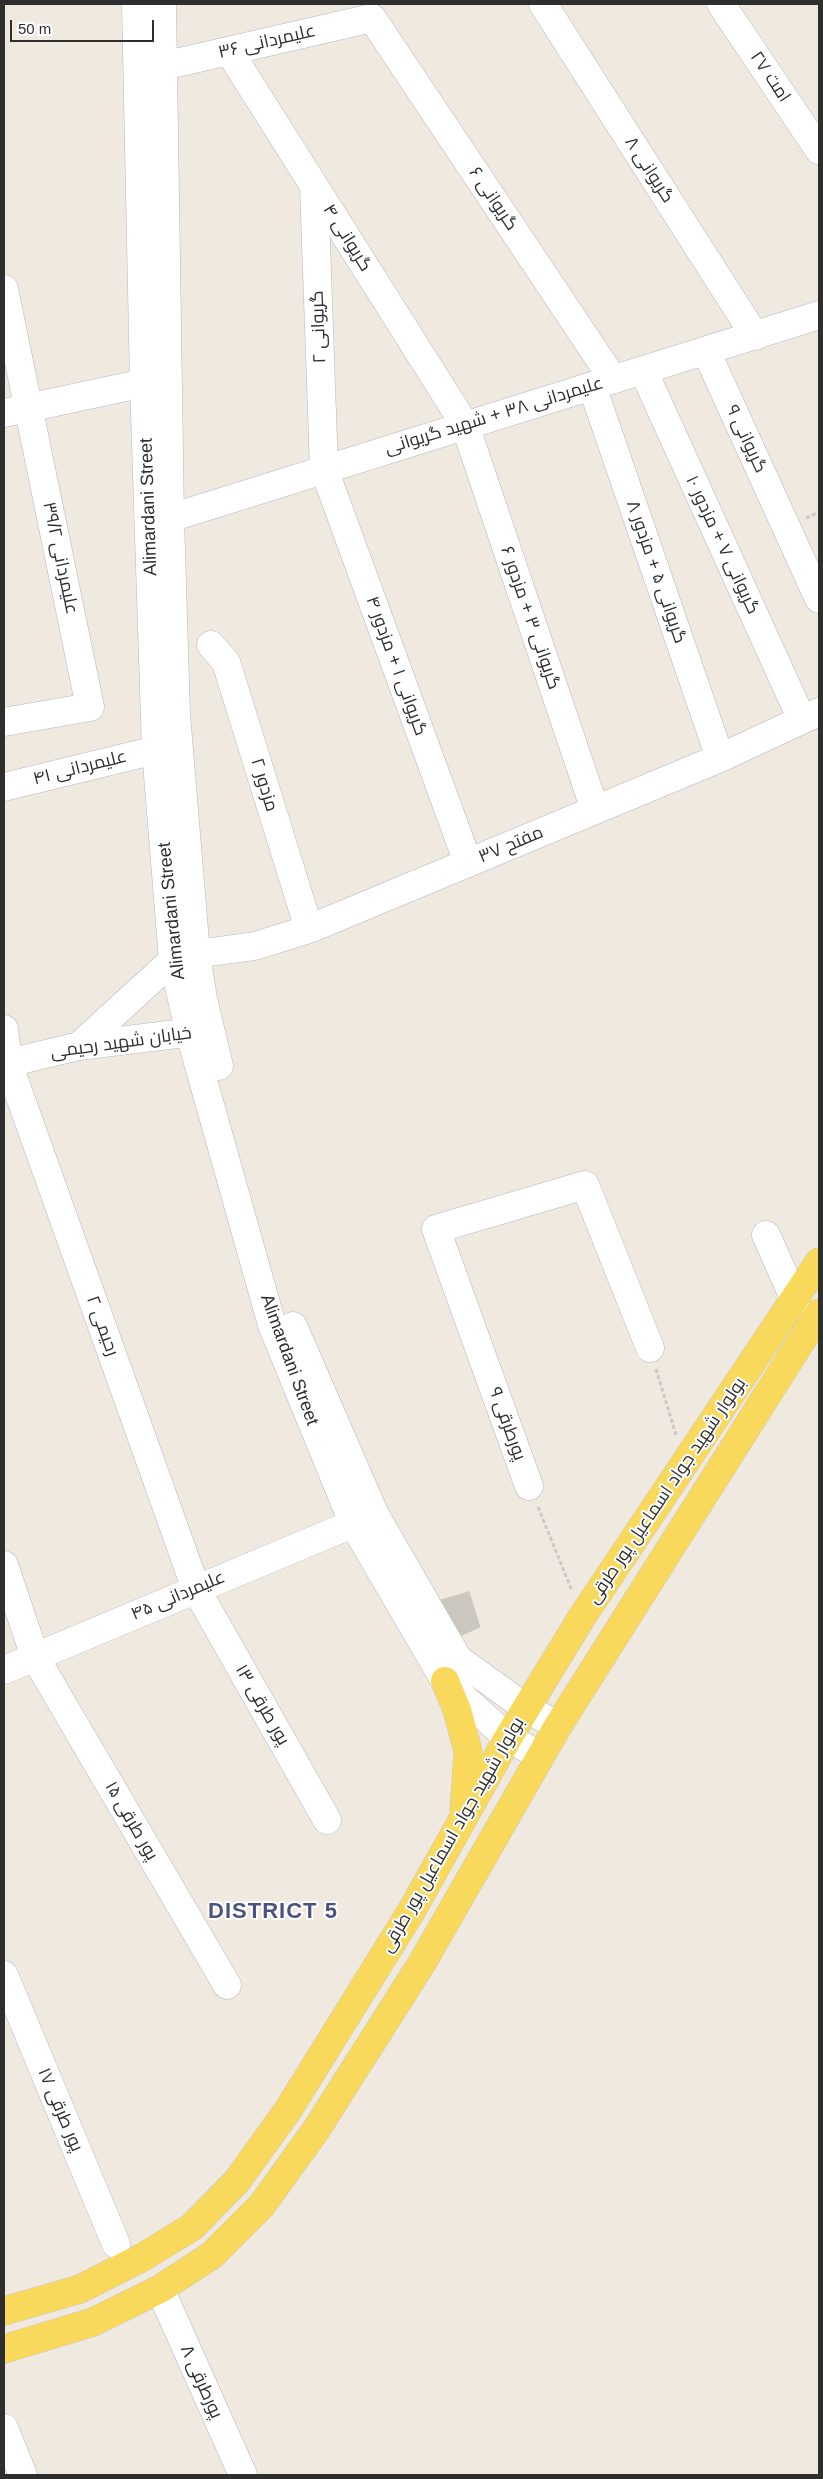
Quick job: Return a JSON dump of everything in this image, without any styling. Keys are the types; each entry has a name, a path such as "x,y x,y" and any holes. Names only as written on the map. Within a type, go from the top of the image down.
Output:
{"main road":[{"name":"بولوار شهید جواد اسماعیل پور طرقی","path":"4,2311 80,2289 143,2257 192,2227 237,2181 288,2110 408,1917 464,1820 508,1738 582,1617 819,1262"},
{"name":"بولوار شهید جواد اسماعیل پور طرقی","path":"4,2349 93,2322 160,2288 212,2254 262,2205 316,2130 422,1963 558,1726 819,1313"},
{"path":"445,1681 457,1710 468,1751 464,1820"}],"street":[{"name":"Alimardani Street","path":"136,4 150,67 160,519 176,714 168,749 184,957 200,1032 293,1326 364,1520 445,1681 508,1738 541,1756"},
{"name":"Alimardani Street","path":"150,67 162,4"},
{"name":"گریوانی ۸","path":"543,4 755,336"},
{"name":"امت ۲۷","path":"729,6 819,150"},
{"name":"علیمردانی ۳۶","path":"150,67 372,18"},
{"name":"گریوانی ۶","path":"372,18 602,383"},
{"name":"گریوانی ۴","path":"229,51 465,426"},
{"name":"گریوانی ۲","path":"314,185 324,469"},
{"name":"علیمردانی ۳۹/۲","path":"4,289 16,411 90,707 4,722"},
{"name":"علیمردانی ۳۸ + شهید گریوانی","path":"160,519 819,317"},
{"name":"گریوانی ۹","path":"706,351 819,599"},
{"name":"گریوانی ۷ + مزدور ۱۰","path":"642,370 811,716"},
{"name":"گریوانی ۵ + مزدور ۸","path":"602,383 720,758"},
{"path":"16,411 156,384"},
{"name":"گریوانی ۳ + مزدور ۶","path":"465,426 595,810"},
{"name":"گریوانی ۱ + مزدور ۴","path":"324,469 468,863"},
{"name":"مزدور ۲","path":"211,645 226,662 309,929"},
{"name":"مفتح ۳۷","path":"184,957 255,946 309,929 720,758 811,716"},
{"name":"علیمردانی ۴۱","path":"4,787 168,749"},
{"path":"79,1046 184,957"},
{"name":"رحیمی ۲","path":"4,1029 6,1064 196,1588"},
{"name":"خیابان شهید رحیمی","path":"6,1064 79,1046 200,1032"},
{"name":"پورطرقی ۹","path":"529,1486 436,1229 584,1185 650,1348"},
{"path":"766,1234 795,1300"},
{"name":"Alimardani Street","path":"364,1520 458,1659 526,1708 558,1726"},
{"name":"علیمردانی ۴۵","path":"4,1670 196,1588 364,1520"},
{"name":"پور طرقی ۱۵","path":"4,1565 35,1657 227,1984"},
{"name":"پور طرقی ۱۳","path":"196,1588 327,1820"},
{"name":"پور طرقی ۱۷","path":"4,1975 14,2026 116,2244"},
{"name":"پورطرقی ۸","path":"160,2288 242,2475"},
{"path":"4,2428 23,2475"}],"path":[{"path":"650,1348 685,1464"},
{"path":"529,1486 582,1617"}],"building":[{"path":"469,1592 480,1627 453,1639 432,1603"}],"district":[{"name":"DISTRICT 5","path":"273,1912"}]}
